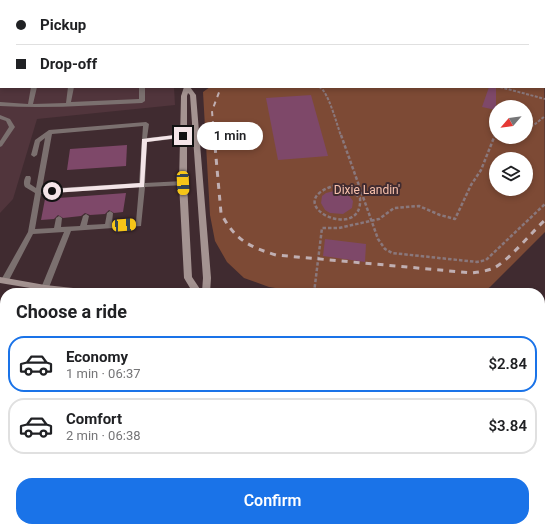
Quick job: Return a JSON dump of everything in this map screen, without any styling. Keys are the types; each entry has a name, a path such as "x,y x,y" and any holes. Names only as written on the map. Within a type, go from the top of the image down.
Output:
{"street":[{"path":"187,88 184,96 183,183 188,278 195,288"},
{"path":"188,88 193,95 198,184 207,278 206,288"},
{"path":"2,280 45,288"}],"lane":[{"path":"30,106 34,88"},
{"path":"68,105 71,88"},
{"path":"0,104 30,106 142,101 142,88"},
{"path":"0,118 8,120 12,127 0,145"},
{"path":"31,232 139,224 146,124 49,132 37,141 34,155"},
{"path":"2,280 31,232 49,132"},
{"path":"144,140 183,136"},
{"path":"28,178 27,185 38,192 183,183"},
{"path":"113,194 114,187"},
{"path":"90,196 92,188"},
{"path":"65,198 66,190"},
{"path":"108,226 110,213"},
{"path":"83,228 86,216"},
{"path":"57,230 59,218"},
{"path":"45,288 68,229"}],"path":[{"path":"322,88 327,96 378,238 385,249 392,253 477,262 486,260 545,204"},
{"path":"504,88 545,99"},
{"path":"533,125 545,116"},
{"path":"315,288 322,228 339,228 371,221 379,219 394,208 419,206 440,215 455,219 471,185 481,170 491,144"},
{"path":"336,185 350,189 356,193 360,200 360,209 356,214 343,219 328,217 317,209 314,203 314,198 317,193 322,189 336,185"},
{"path":"360,200 365,200"}],"shaded area":[{"path":"0,88 174,88 175,105 37,119 13,199 0,213"}],"green space":[{"name":"Dixie Landin'","path":"209,88 544,88 545,232 488,288 269,287 244,278 227,262 215,241 210,215 203,92"}],"building":[{"path":"489,88 496,88 496,100 489,100 489,108 482,107"},
{"path":"311,95 328,156 278,160 266,98"},
{"path":"127,145 126,166 67,170 70,149"},
{"path":"338,190 347,193 353,201 352,208 343,214 330,213 325,210 321,203 322,196 326,193"},
{"path":"126,193 123,212 114,213 109,210 105,214 90,215 85,213 81,216 63,218 58,215 54,219 41,220 45,199"},
{"path":"325,239 366,244 365,262 323,256"}],"railway":[{"path":"214,136 212,111 221,88"},
{"path":"214,135 221,213 231,229 243,241 258,249 276,255 472,273 489,270 500,264 513,253 545,220"}],"route":[{"path":"52,191 142,185 144,140 183,136"}]}
